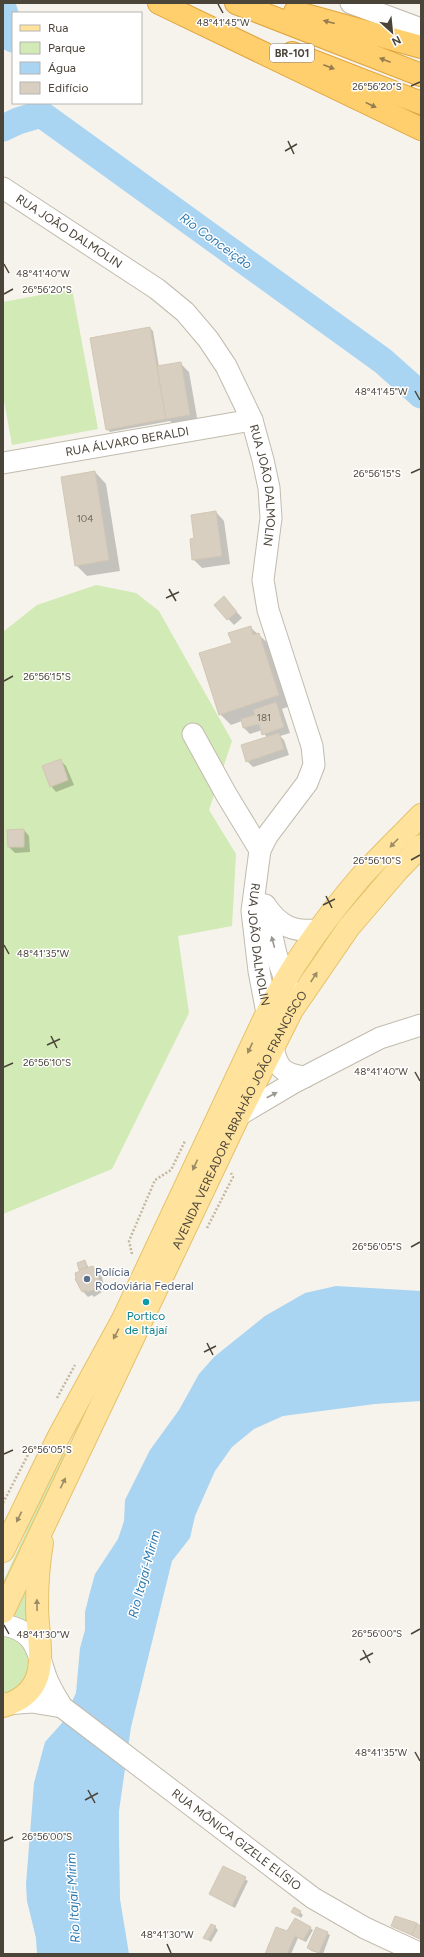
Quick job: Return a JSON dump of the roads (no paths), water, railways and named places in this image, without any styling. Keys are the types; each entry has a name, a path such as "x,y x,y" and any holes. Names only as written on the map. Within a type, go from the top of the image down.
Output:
{"highway":[{"name":"BR-101","path":"161,3 421,103"},
{"path":"161,3 412,125 421,142"},
{"path":"236,3 421,75"},
{"path":"252,3 284,9 419,41"}],"main road":[{"name":"AVENIDA VEREADOR ABRAHÃO JOÃO FRANCISCO","path":"3,1551 59,1436 123,1319 267,1013 286,978 319,930 360,879 421,815"},
{"name":"AVENIDA VEREADOR ABRAHÃO JOÃO FRANCISCO","path":"3,1612 46,1518 239,1115 292,1010 349,927 392,876 421,846"},
{"path":"6,1705 25,1695 34,1685 40,1672 41,1658 37,1608 38,1578 46,1518"}],"street":[{"path":"351,3 419,41"},
{"name":"RUA JOÃO DALMOLIN","path":"3,188 151,285 185,312 208,339 226,366 252,420 269,488 271,518 263,580 268,610 312,746 314,765 307,783 267,836 260,850 252,911 259,971 267,1013"},
{"name":"RUA ÁLVARO BERALDI","path":"3,463 252,420"},
{"path":"193,734 226,794 260,850"},
{"name":"RUA JOÃO DALMOLIN","path":"257,875 276,954 286,978 291,998 292,1010"},
{"name":"RUA JOÃO DALMOLIN","path":"265,905 276,919 286,927 299,931 319,930"},
{"path":"239,1115 305,1077 380,1038 421,1025"},
{"path":"273,1047 279,1066 286,1073 305,1077"},
{"name":"RUA MÔNICA GIZELE ELÍSIO","path":"3,1625 12,1627 25,1634 35,1644 50,1686 67,1710 313,1898 364,1928 421,1954"},
{"name":"RUA MÔNICA GIZELE ELÍSIO","path":"6,1705 36,1702 67,1710"}],"water":[{"name":"Rio Itajaí-Mirim","path":"336,1286 421,1291 421,1401 375,1404 283,1416 254,1429 232,1447 215,1471 195,1516 190,1538 172,1561 131,1727 119,1811 120,1899 129,1954 37,1954 36,1938 27,1901 26,1884 34,1783 45,1742 62,1723 76,1693 80,1648 85,1630 85,1612 90,1592 95,1574 118,1539 124,1521 125,1500 150,1450 179,1410 199,1374 214,1357 265,1316 305,1293"}],"waterway":[{"path":"3,8 12,36"},
{"name":"Rio Conceição","path":"41,114 383,361 421,395"},
{"name":"Rio Conceição","path":"3,128 18,121 41,114"}],"place":[{"name":"Polícia Rodoviária Federal","path":"87,1279"},
{"name":"Portico de Itajaí","path":"146,1302"}]}
